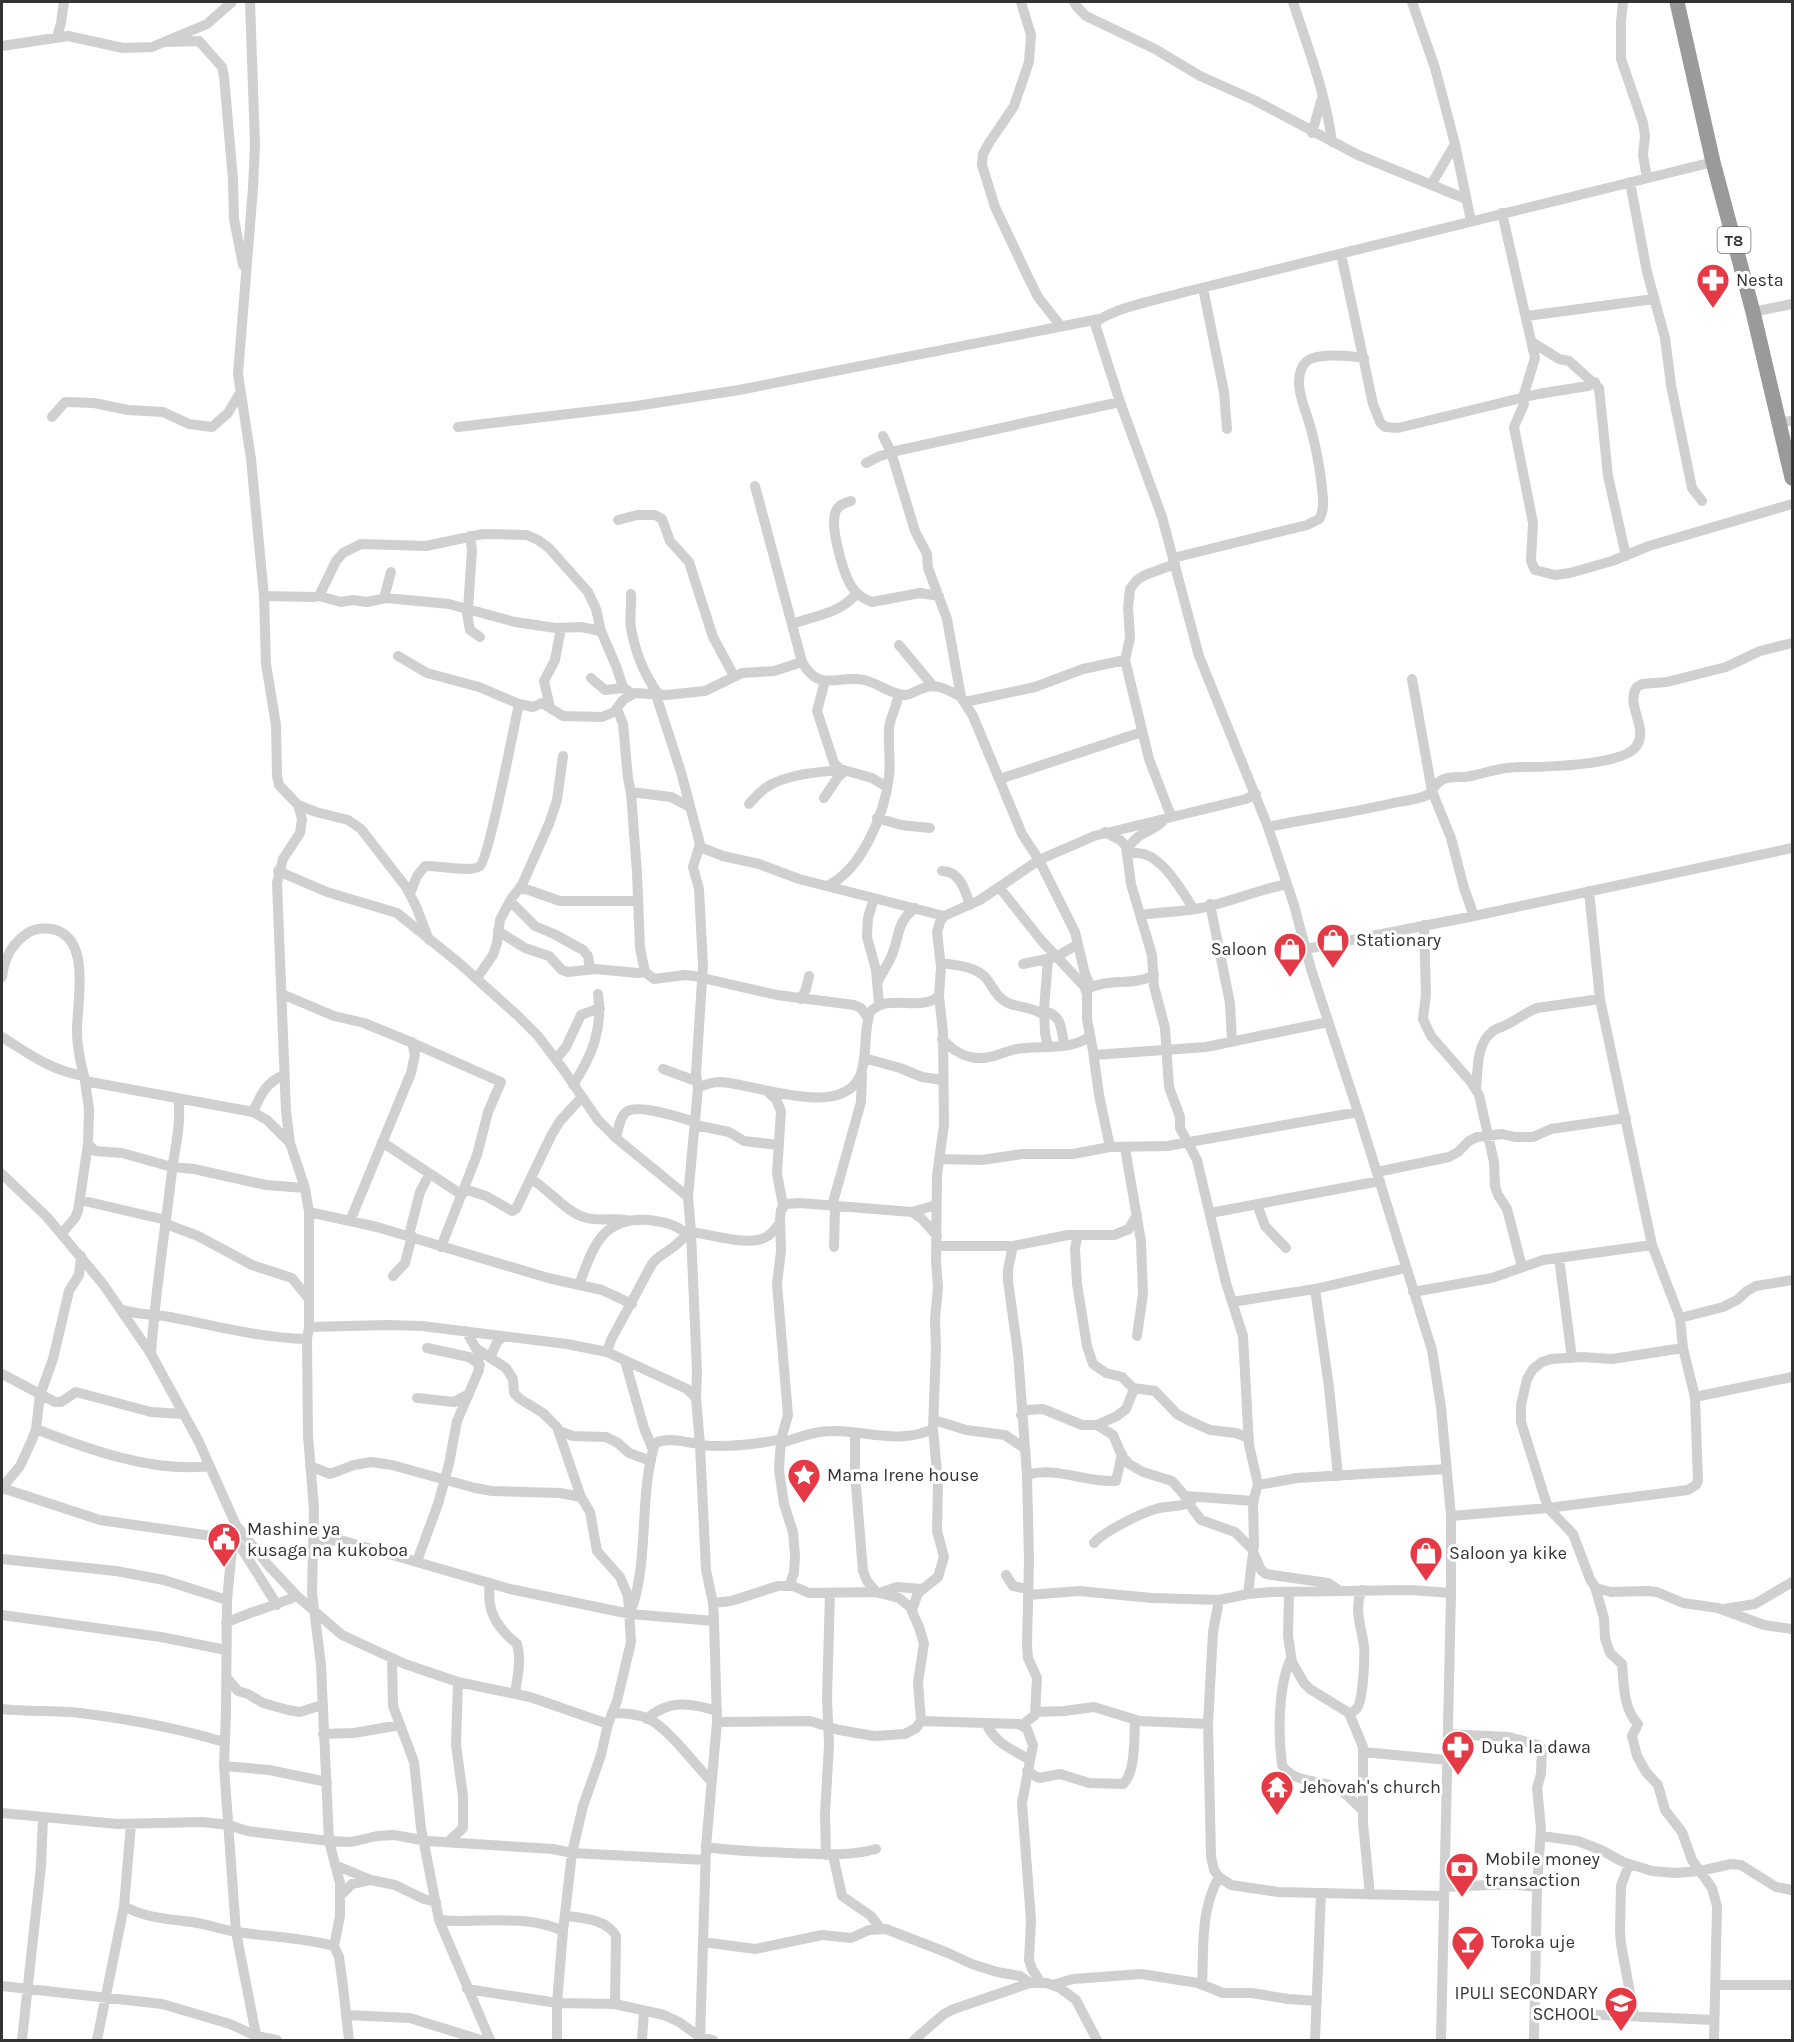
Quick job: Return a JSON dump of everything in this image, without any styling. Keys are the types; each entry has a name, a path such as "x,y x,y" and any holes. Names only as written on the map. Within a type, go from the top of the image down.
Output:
{"highway":[{"name":"T8","path":"1677,2 1713,162 1786,422 1792,478"}],"street":[{"path":"57,37 64,2"},
{"path":"2,46 68,36 123,48 152,46 167,42 207,24 232,2"},
{"path":"250,2 255,145 238,359 240,393 251,459 264,596 266,664 276,725 277,776 279,785 298,805 315,812 348,820 361,829 410,894 429,940"},
{"path":"1021,2 1030,35 1029,62 1014,106 983,154 982,165 995,207 1028,277 1038,297 1060,325"},
{"path":"1074,2 1086,16 1155,49 1200,76 1254,100 1312,133 1466,199"},
{"path":"1293,2 1323,96 1332,142"},
{"path":"1412,2 1435,68 1472,221"},
{"path":"1623,2 1620,22 1621,59 1643,123 1645,136 1642,155 1647,178"},
{"path":"167,42 199,41 222,67 226,88 234,219 246,279"},
{"path":"1312,133 1323,96"},
{"path":"1431,184 1455,144"},
{"path":"459,427 627,407 739,390 1099,319 1112,313 1203,288 1373,248 1502,213 1713,162"},
{"path":"1630,182 1654,299 1665,338 1671,385 1692,488 1702,501"},
{"path":"1502,213 1527,316 1535,361 1524,404 1514,427 1533,523 1531,543 1532,566 1535,570 1556,574 1570,573 1626,556 1649,546 1792,504"},
{"path":"1341,254 1373,404 1380,422 1385,427 1389,429 1588,386 1595,382"},
{"path":"1203,288 1224,392 1227,429"},
{"path":"1527,316 1654,299"},
{"path":"1754,312 1792,304"},
{"path":"1099,319 1095,328 1162,517 1199,656 1268,827 1432,1350 1441,1407 1451,1516 1441,2040"},
{"path":"1532,342 1559,359 1569,361 1595,382 1600,392 1608,476 1626,556"},
{"path":"1168,816 1149,759 1125,660 1130,638 1128,608 1130,589 1137,580 1174,561 1307,525 1319,519 1323,509 1320,474 1311,427 1300,393 1301,371 1309,359 1317,357 1364,358"},
{"path":"52,417 65,402 77,402 128,410 163,412 189,424 212,427 228,413 240,393"},
{"path":"866,464 891,453 1120,402"},
{"path":"883,436 891,453 915,531 927,554 928,568 947,619 963,699 973,716 1022,834 1039,860 1075,932 1088,989 1086,1019 1110,1147"},
{"path":"755,486 802,662 807,670 825,681 862,679 898,694 908,694 933,686 943,687 963,699 1035,687 1083,669 1125,660"},
{"path":"851,501 836,511 834,528 844,570 857,593 872,602 920,593 939,596"},
{"path":"618,520 637,515 655,515 662,519 670,541 688,562 713,637 734,676"},
{"path":"318,596 336,561 343,553 361,544 426,546 490,534 519,534 533,537 544,544 590,596 596,609 601,631 628,691"},
{"path":"470,537 472,550 467,609 470,630 480,637"},
{"path":"384,598 391,572"},
{"path":"792,624 830,614 851,600 857,593"},
{"path":"631,594 631,624 636,647 648,678 658,695 700,847 693,861 693,867 699,889 703,979 695,1123 688,1197 698,1372 696,1398 706,1570 713,1603 717,1717 705,1860 700,2039"},
{"path":"264,596 318,596 341,602 353,600 367,602 384,598 449,604 515,622 561,628 581,627 601,631"},
{"path":"550,707 544,681 555,660 561,628"},
{"path":"1268,827 1328,815 1365,811 1426,796 1437,783 1449,778 1473,776 1513,767 1554,767 1619,756 1634,749 1639,740 1640,724 1633,697 1637,687 1726,667 1760,651 1792,644"},
{"path":"899,645 933,686"},
{"path":"398,656 427,674 479,687 519,704 533,706 542,703 563,716 606,716 617,709 628,691"},
{"path":"591,678 605,690 658,695 705,691 748,671 774,670 802,662"},
{"path":"1412,679 1432,791 1450,838 1474,916"},
{"path":"825,681 817,711 834,763 843,770"},
{"path":"827,886 837,882 854,865 869,839 877,818 887,787 890,766 889,728 898,694"},
{"path":"410,894 417,876 425,866 468,868 479,867 482,864 490,838 519,704"},
{"path":"617,709 623,724 631,792 638,873 640,948 645,972 654,979 685,975 801,999 854,1005 861,1008 868,1017"},
{"path":"1000,779 1142,732"},
{"path":"477,978 493,956 500,920 520,887 549,824 557,800 563,756"},
{"path":"824,798 843,770"},
{"path":"749,804 766,787 808,772 843,770 872,778 887,787"},
{"path":"631,792 671,797 690,807"},
{"path":"912,1610 915,1598 937,1578 944,1557 937,1531 938,1483 933,1425 935,1319 938,1287 937,1175 944,1125 939,996 941,963 937,932 940,922 944,916 970,905 1039,860 1105,832 1246,800 1256,794"},
{"path":"298,805 302,819 300,833 278,871 277,916 284,1075 290,1143 305,1188 309,1212 310,1466 314,1509 312,1593 321,1665 330,1841 340,1883 340,1916 334,1946 339,1957 350,2040"},
{"path":"1127,853 1139,835 1159,826 1168,816"},
{"path":"877,818 901,825 930,828"},
{"path":"1105,832 1120,840 1127,853 1131,884 1152,955 1154,986 1165,1028 1169,1087 1180,1118 1180,1128 1197,1160 1226,1283 1243,1336 1249,1438 1258,1485 1254,1501 1253,1551 1248,1594"},
{"path":"700,847 827,886 944,916"},
{"path":"1306,949 1474,916 1792,848"},
{"path":"1127,853 1136,853 1155,860 1172,877 1193,908"},
{"path":"278,871 327,892 397,913 477,978 524,1022 556,1059 598,1120 616,1138 688,1197"},
{"path":"942,871 950,871 957,877 970,905"},
{"path":"1140,915 1193,908 1287,884"},
{"path":"999,886 1052,958 1088,989"},
{"path":"520,887 564,902 638,901"},
{"path":"1451,1516 1548,1508 1692,1488 1698,1481 1695,1397 1683,1348 1680,1318 1653,1245 1600,999 1589,891"},
{"path":"874,898 868,918 867,938 878,981 879,1004"},
{"path":"510,901 535,926 586,952 590,970"},
{"path":"1210,904 1230,1003 1232,1042"},
{"path":"878,981 892,955 904,917 915,909"},
{"path":"1424,925 1426,994 1423,1011 1425,1025 1431,1036 1476,1089"},
{"path":"2,976 6,956 25,934 34,929 61,931 75,947 80,966 78,1046 89,1109 88,1144 81,1200 75,1218 62,1233"},
{"path":"498,931 525,948 549,956 564,971 573,973 590,970 645,972"},
{"path":"1023,963 1052,958 1078,944"},
{"path":"1048,1047 1044,1013 1052,958"},
{"path":"941,963 972,968 986,978 999,997 1008,1003 1052,1013 1058,1018 1064,1044"},
{"path":"1088,989 1118,982 1137,982 1154,975"},
{"path":"801,999 809,976"},
{"path":"282,994 334,1016 364,1023 412,1042 501,1082 488,1113 477,1155 441,1247"},
{"path":"573,1084 585,1066 596,1040 600,1008 598,994"},
{"path":"834,1247 834,1207 861,1102 863,1062 870,1012 885,1002 928,1002 939,996"},
{"path":"1522,1268 1507,1209 1495,1186 1494,1162 1489,1136 1476,1089 1479,1054 1487,1036 1529,1011 1600,999"},
{"path":"556,1059 566,1047 581,1015 600,1008"},
{"path":"1080,1043 1093,1053 1167,1051 1232,1042 1328,1022"},
{"path":"942,1039 958,1053 989,1058 1017,1049 1080,1043 1090,1036"},
{"path":"2,1037 63,1073 253,1113 267,1120 290,1143"},
{"path":"350,1221 414,1061 415,1051 412,1042"},
{"path":"943,1066 947,1059 958,1053"},
{"path":"663,1069 697,1085 720,1082 769,1093 822,1098 846,1092 853,1087 859,1078 863,1062"},
{"path":"863,1062 900,1068 922,1077 943,1080"},
{"path":"253,1113 268,1084 284,1075"},
{"path":"769,1093 781,1108 777,1174 783,1205 779,1224 781,1251 777,1268 777,1284 788,1415 781,1441 779,1470 784,1504 793,1532 795,1555 794,1573 789,1587"},
{"path":"382,1142 429,1175 463,1192 486,1196 515,1210 560,1121 582,1097"},
{"path":"151,1354 179,1118 178,1098"},
{"path":"616,1138 624,1115 633,1109 647,1110 717,1129 744,1141 778,1145"},
{"path":"940,1159 982,1160 1022,1154 1074,1154 1110,1147 1167,1146 1358,1112"},
{"path":"1210,1213 1378,1176 1449,1157 1473,1138 1502,1134 1533,1137 1551,1129 1626,1118"},
{"path":"88,1144 95,1151 122,1153 172,1167 208,1172 266,1185 305,1188"},
{"path":"1125,1148 1140,1232 1143,1282 1137,1336"},
{"path":"2,1174 62,1233 120,1309 151,1354 209,1466 236,1525 297,1596 342,1635 415,1668 458,1682 530,1697 608,1724"},
{"path":"393,1276 405,1263 420,1192 429,1175"},
{"path":"531,1179 552,1193 574,1213 584,1218 662,1221 689,1233 745,1241 756,1241 768,1237 779,1224"},
{"path":"81,1200 166,1222 252,1265 292,1278 308,1298"},
{"path":"783,1205 800,1203 912,1212 936,1205"},
{"path":"1257,1204 1265,1226 1286,1248"},
{"path":"309,1212 411,1236 548,1278 609,1292 632,1304"},
{"path":"912,1212 922,1219 936,1241"},
{"path":"936,1241 1013,1246 1060,1236 1107,1236 1120,1233 1132,1226 1137,1214"},
{"path":"579,1285 598,1239 611,1228 626,1220"},
{"path":"607,1352 611,1340 657,1258 689,1233"},
{"path":"1078,1235 1075,1263 1089,1354 1093,1364 1101,1371 1122,1377 1134,1389 1155,1391 1177,1414 1210,1430 1236,1432 1249,1438"},
{"path":"1413,1292 1491,1278 1543,1260 1653,1245"},
{"path":"1013,1246 1008,1281 1018,1353 1027,1475 1027,1652 1037,1678 1036,1712 1034,1717 1022,1725"},
{"path":"81,1256 79,1275 69,1291 53,1359 40,1395 36,1429 25,1458 2,1488 100,1520 233,1539 242,1549 277,1605"},
{"path":"1559,1258 1572,1358"},
{"path":"1232,1302 1315,1289 1406,1268"},
{"path":"1680,1318 1723,1307 1741,1298 1756,1286 1792,1280"},
{"path":"1315,1289 1329,1387 1338,1476"},
{"path":"120,1309 131,1313 154,1314 276,1338 387,1325 466,1331 567,1344 607,1352 687,1389 696,1398"},
{"path":"417,1561 438,1504 457,1420 480,1365 480,1358 466,1331"},
{"path":"490,1358 497,1342 503,1336"},
{"path":"427,1348 469,1357 480,1365"},
{"path":"1683,1348 1612,1359 1551,1359 1536,1366 1527,1378 1521,1405 1521,1422 1548,1508 1573,1534 1595,1587 1604,1617 1605,1638 1610,1653 1622,1664 1622,1682 1628,1705 1633,1719 1638,1724 1632,1733 1634,1749 1642,1766 1658,1785 1662,1794 1663,1807 1682,1832 1690,1857 1714,1892 1717,1906 1714,2040"},
{"path":"476,1349 506,1368 513,1379 513,1391 520,1399 543,1413 559,1431 581,1497 590,1512 597,1551 620,1577 628,1596 632,1632 630,1650 601,1755 580,1815 572,1854 557,2003 558,2040"},
{"path":"625,1361 652,1455"},
{"path":"2,1374 40,1395 61,1402 76,1392 151,1412 183,1414"},
{"path":"1695,1397 1792,1377"},
{"path":"1021,1414 1027,1410 1043,1409 1082,1425 1097,1425 1126,1409 1134,1389"},
{"path":"417,1398 454,1402 470,1393"},
{"path":"630,1614 635,1598 643,1544 646,1492 655,1443 670,1439 700,1445 748,1444 781,1441 821,1431 842,1431 875,1436 913,1436 933,1425 1005,1435 1024,1448"},
{"path":"1097,1425 1113,1435 1129,1464 1136,1469 1166,1478 1178,1486 1192,1501 1201,1520 1235,1532 1253,1551 1261,1570 1266,1574 1328,1583 1340,1591"},
{"path":"36,1429 118,1456 179,1467 209,1466"},
{"path":"559,1431 573,1436 606,1437 618,1443 629,1453 652,1455"},
{"path":"855,1433 855,1474 863,1571 867,1581 878,1593"},
{"path":"1027,1475 1044,1471 1116,1482 1122,1454"},
{"path":"310,1466 330,1474 354,1465 371,1462 492,1491 560,1493 581,1497"},
{"path":"1258,1485 1297,1478 1446,1469"},
{"path":"1095,1543 1106,1532 1164,1506 1178,1507 1192,1501 1254,1501"},
{"path":"236,1525 227,1600 224,1766 236,1932 256,2038"},
{"path":"313,1540 337,1540 537,1595 630,1614 714,1621"},
{"path":"2,1559 116,1570 164,1580 227,1600"},
{"path":"1006,1575 1012,1586 1028,1592 1079,1591 1152,1598 1219,1600 1248,1594 1362,1590 1451,1593"},
{"path":"490,1582 488,1594 494,1620 519,1648 520,1662 515,1694"},
{"path":"1721,1609 1755,1604 1792,1582"},
{"path":"647,1719 655,1712 678,1704 695,1705 717,1717 810,1721 874,1736 897,1736 911,1732 921,1721 918,1682 924,1644 912,1610 898,1598 878,1593 805,1593 798,1588 770,1587 745,1597 713,1603"},
{"path":"878,1593 901,1587 923,1589"},
{"path":"1595,1587 1611,1592 1647,1590 1665,1594 1683,1603 1721,1609 1764,1624 1792,1629"},
{"path":"1349,1713 1357,1708 1360,1699 1364,1650 1358,1607 1362,1590"},
{"path":"830,1593 827,1707 829,1727 825,1814 830,1855 842,1896 871,1916 881,1929"},
{"path":"1289,1593 1288,1636 1291,1658 1310,1689 1349,1713 1363,1752 1362,1810 1370,1895"},
{"path":"226,1623 297,1596"},
{"path":"1219,1600 1213,1632 1208,1724 1210,1846 1212,1862 1219,1877 1231,1885 1278,1892 1370,1895 1445,1892 1511,1884 1537,1887"},
{"path":"2,1615 160,1637 226,1650"},
{"path":"392,1658 393,1706 414,1762 423,1840 439,1920 489,2040"},
{"path":"1291,1658 1283,1680 1281,1695 1282,1764 1293,1777 1339,1789 1362,1810"},
{"path":"227,1678 238,1691 259,1701 288,1710 300,1712 322,1704"},
{"path":"448,1842 463,1828 463,1796 456,1745 458,1682"},
{"path":"1036,1712 1064,1712 1094,1707 1135,1720 1208,1724"},
{"path":"2,1710 79,1713 132,1720 224,1742"},
{"path":"612,1713 639,1716 664,1730 712,1782"},
{"path":"986,1723 993,1737 1029,1766 1039,1778 1060,1774 1089,1783 1123,1784 1131,1771 1135,1720"},
{"path":"921,1721 1022,1725 1027,1729 1033,1749 1022,1803 1030,1920 1029,1960 1036,1983"},
{"path":"323,1734 400,1725"},
{"path":"1448,1734 1503,1737 1538,1744 1542,1754 1541,1774 1537,1788 1541,1836 1537,1887 1534,2040"},
{"path":"1363,1752 1448,1760"},
{"path":"224,1766 269,1770 327,1782"},
{"path":"2,1813 131,1824 175,1821 229,1825 239,1830 330,1841 351,1842 386,1835 423,1840 553,1849 572,1854 705,1860"},
{"path":"22,2040 41,1866 43,1818"},
{"path":"97,2040 124,1906 131,1824"},
{"path":"1541,1836 1578,1841 1652,1871 1675,1873 1700,1871 1731,1864 1741,1865 1776,1887 1792,1890"},
{"path":"706,1847 738,1851 830,1855 854,1854 876,1849"},
{"path":"1629,1863 1621,1886 1620,1931 1634,2015"},
{"path":"335,1865 371,1880 395,1885 424,1899 436,1902"},
{"path":"1202,1985 1206,1912 1210,1892 1219,1877"},
{"path":"340,1896 352,1884 371,1880"},
{"path":"1315,2040 1321,1893"},
{"path":"124,1906 145,1915 194,1922 236,1932 296,1937 334,1946"},
{"path":"566,1916 605,1924 616,1936 615,2004"},
{"path":"439,1920 528,1920 550,1925 563,1931"},
{"path":"703,1942 755,1949 822,1935 856,1937 869,1930 881,1929 900,1934 996,1972 1020,1976 1036,1983 1053,1985 1076,2000 1098,2040"},
{"path":"1053,1985 1073,1979 1134,1974 1163,1976 1202,1985 1222,1993 1252,1993 1317,2001"},
{"path":"914,2040 944,2014 954,2009 1036,1983"},
{"path":"1716,1985 1792,1985"},
{"path":"2,1986 148,2001 230,2024 256,2038 277,2040"},
{"path":"468,1989 557,2003 615,2004 664,2015 679,2022 700,2039 713,2040"},
{"path":"642,2040 644,2011"},
{"path":"1535,2012 1714,2020"},
{"path":"346,2015 410,2018 481,2040"}],"place":[{"name":"Nesta","path":"1713,309"},
{"name":"Stationary","path":"1333,969"},
{"name":"Saloon","path":"1290,978"},
{"name":"Mama Irene house","path":"804,1504"},
{"name":"Mashine ya kusaga na kukoboa","path":"224,1568"},
{"name":"Saloon ya kike","path":"1426,1582"},
{"name":"Duka la dawa","path":"1458,1776"},
{"name":"Jehovah's church","path":"1277,1816"},
{"name":"Mobile money transaction","path":"1462,1898"},
{"name":"Toroka uje","path":"1468,1971"},
{"name":"IPULI SECONDARY SCHOOL","path":"1621,2032"}]}
